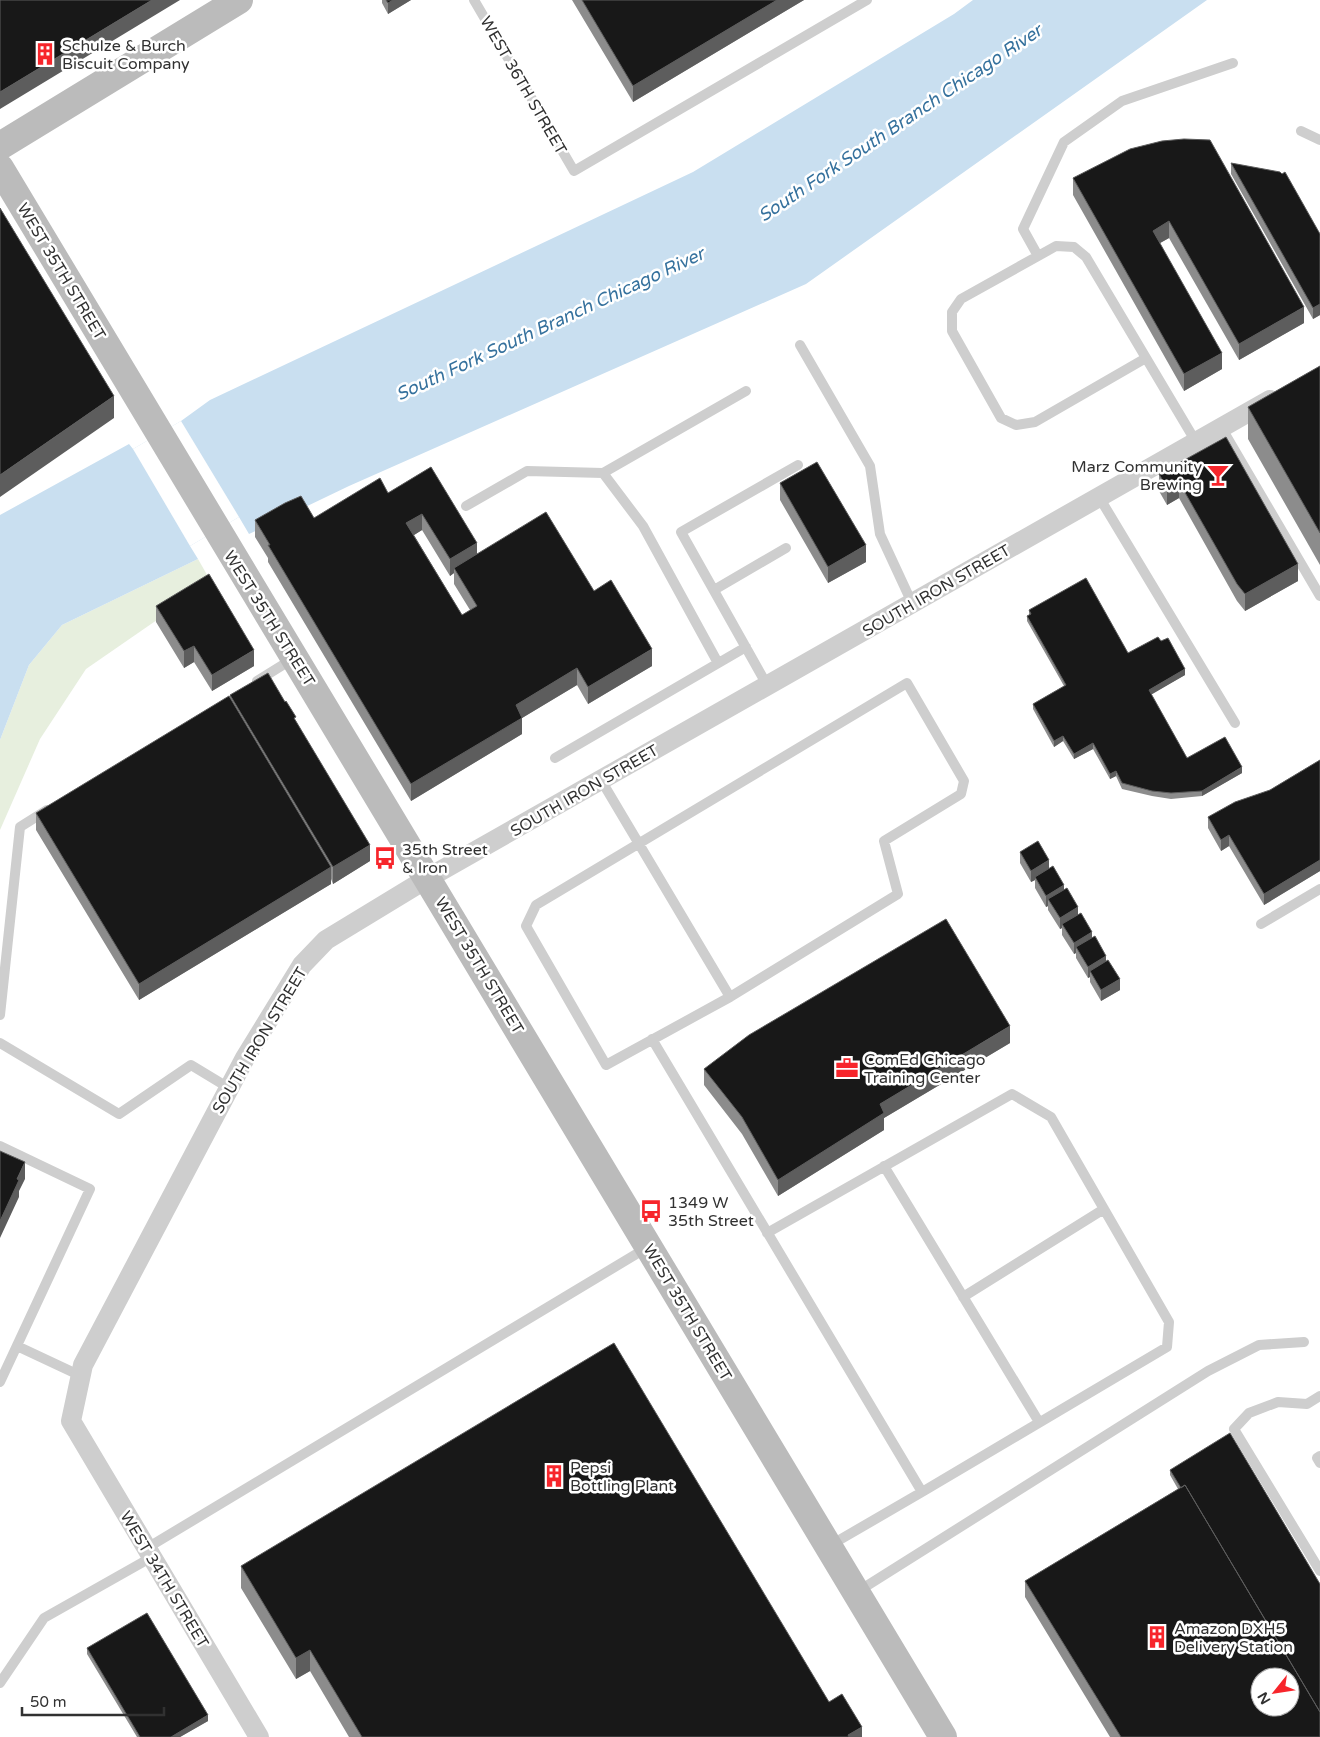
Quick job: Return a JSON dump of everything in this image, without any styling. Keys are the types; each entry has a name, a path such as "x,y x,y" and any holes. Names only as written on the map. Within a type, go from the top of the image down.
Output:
{"main road":[{"path":"0,146 238,0"},
{"name":"WEST 35TH STREET","path":"0,168 158,434 428,878 943,1737"}],"street":[{"name":"SOUTH IRON STREET","path":"71,1421 83,1365 229,1088 245,1058 302,965 326,940 428,878 1287,390"},
{"name":"WEST 34TH STREET","path":"71,1421 259,1737"}],"lane":[{"name":"WEST 36TH STREET","path":"474,0 574,171 867,0"},
{"path":"1038,256 1022,229 1064,142 1122,101 1233,63"},
{"path":"1301,131 1320,140"},
{"path":"1146,358 1035,422 1016,425 1001,418 952,331 952,312 961,299 1056,246 1074,246 1086,258 1146,358 1196,442"},
{"path":"800,345 870,466 880,534 912,603"},
{"path":"466,506 527,470 603,473 746,391"},
{"path":"1221,428 1320,596"},
{"path":"768,685 681,532 798,465"},
{"path":"603,473 643,526 718,663"},
{"path":"1099,497 1235,723"},
{"path":"714,590 786,548"},
{"path":"555,758 746,647"},
{"path":"252,684 295,658"},
{"path":"907,683 964,781 961,794 884,841 898,894 730,997 606,1064 526,926 536,905 638,842 907,683"},
{"path":"601,780 730,997"},
{"path":"0,1015 20,827 53,806"},
{"path":"1261,924 1320,889"},
{"path":"652,1040 922,1492"},
{"path":"0,1043 119,1114 191,1065 229,1088"},
{"path":"767,1233 1012,1094 1051,1117 1169,1322 1166,1347 828,1547"},
{"path":"0,1146 90,1189 0,1382"},
{"path":"884,1166 1039,1422"},
{"path":"963,1297 1104,1209"},
{"path":"0,1683 44,1618 649,1247"},
{"path":"856,1593 1208,1371 1259,1346 1304,1342"},
{"path":"17,1346 80,1376"},
{"path":"1320,1396 1307,1404 1278,1402 1249,1413 1234,1429 1320,1572"},
{"path":"1320,1456 1317,1458 1320,1463"}],"green space":[{"path":"198,559 214,587 154,622 86,669 40,739 0,830 0,740 29,665 62,625"}],"water":[{"name":"South Fork South Branch Chicago River","path":"973,0 1207,0 806,284 349,486 249,534 239,517 190,546 198,559 62,625 29,665 0,740 0,515 129,444 133,449 181,421 210,400 693,172 954,14"}],"pier":[{"path":"181,421 239,517 190,546 133,449"}],"building":[{"name":"Schulze & Burch Biscuit Company","path":"0,0 152,0 0,92"},
{"path":"582,0 777,0 633,86"},
{"path":"1184,139 1210,140 1304,307 1239,344 1169,221 1153,231 1222,353 1184,374 1073,178 1130,149 1162,141"},
{"path":"1231,163 1280,172 1282,174 1285,172 1320,234 1320,304 1313,308"},
{"path":"0,208 114,396 0,475"},
{"path":"1320,366 1320,533 1248,407"},
{"path":"1226,437 1298,564 1245,594 1237,584 1179,482 1167,488 1159,474"},
{"path":"817,462 866,545 828,567 780,483"},
{"path":"431,467 477,543 450,559 422,514 406,523 462,615 477,606 454,568 546,512 594,591 611,580 652,649 588,687 577,668 516,705 522,718 411,784 268,545 270,545 255,520 301,496 314,518 380,478 388,493"},
{"path":"209,574 254,650 212,675 194,646 184,651 156,606"},
{"path":"1086,578 1128,653 1158,637 1161,641 1168,638 1185,669 1149,690 1187,758 1225,737 1242,767 1202,791 1171,793 1152,791 1122,783 1116,771 1110,774 1093,743 1074,754 1063,736 1054,741 1033,704 1066,685 1027,616 1031,614 1029,610"},
{"path":"268,673 296,717 294,718 370,845 333,867 230,695"},
{"path":"229,696 331,867 139,984 36,813"},
{"path":"1320,760 1320,860 1264,894 1229,835 1221,840 1208,817 1235,802 1270,790"},
{"path":"1038,841 1049,860 1031,871 1020,852"},
{"path":"1053,866 1064,885 1046,896 1035,877"},
{"path":"1067,888 1078,907 1060,918 1048,899"},
{"path":"1081,913 1092,932 1074,943 1062,924"},
{"name":"ComEd Chicago Training Center","path":"946,919 1010,1026 880,1104 884,1113 778,1180 742,1117 704,1069 749,1035"},
{"path":"1095,936 1106,956 1088,967 1076,947"},
{"path":"1108,960 1120,979 1101,990 1090,971"},
{"path":"0,1151 25,1162 0,1221"},
{"name":"Pepsi Bottling Plant","path":"614,1343 829,1702 842,1694 862,1727 848,1735 849,1737 362,1737 310,1650 296,1658 241,1566"},
{"path":"1230,1433 1320,1584 1320,1712 1300,1678 1300,1667 1293,1667 1185,1485 1181,1488 1170,1470"},
{"name":"Amazon DXH5 Delivery Station","path":"1185,1485 1293,1667 1250,1667 1250,1717 1300,1717 1300,1678 1320,1712 1320,1737 1121,1737 1025,1581"},
{"path":"147,1613 208,1715 171,1737 140,1737 87,1648"}],"place":[{"name":"Schulze & Burch Biscuit Company","path":"45,54"},
{"name":"Marz Community Brewing","path":"1218,475"},
{"name":"35th Street & Iron","path":"385,858"},
{"name":"ComEd Chicago Training Center","path":"847,1068"},
{"name":"1349 W 35th Street","path":"651,1211"},
{"name":"Pepsi Bottling Plant","path":"554,1476"},
{"name":"Amazon DXH5 Delivery Station","path":"1157,1637"}]}
